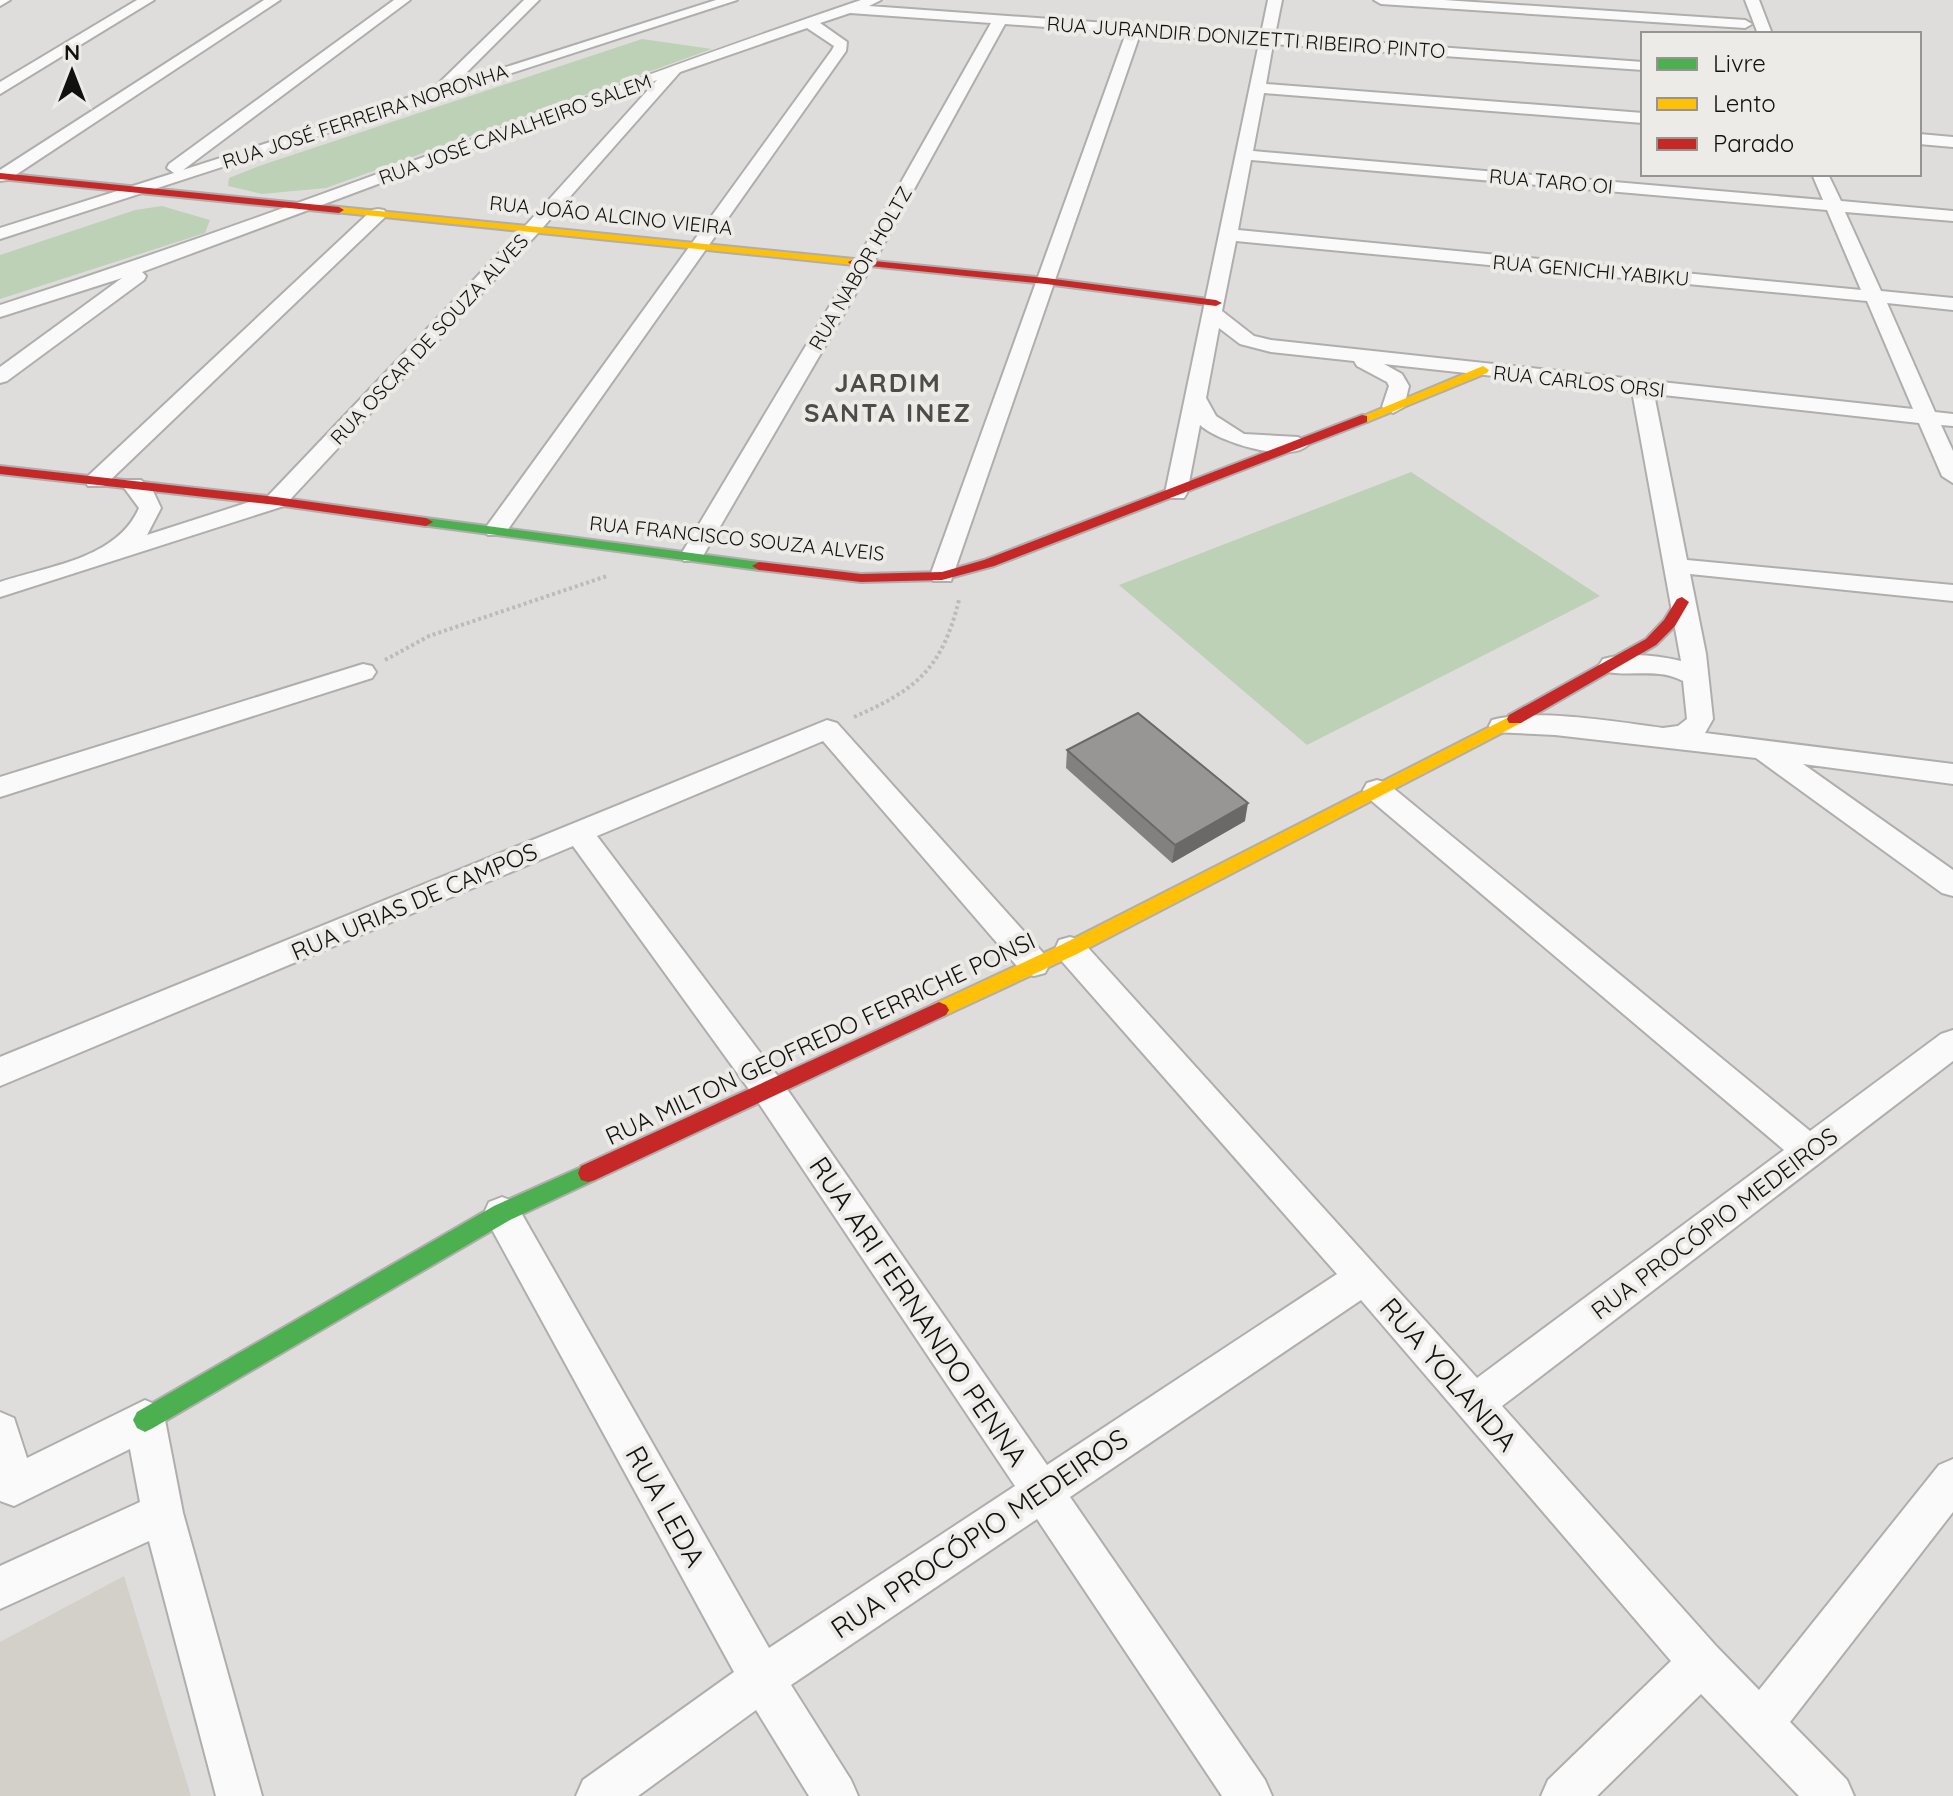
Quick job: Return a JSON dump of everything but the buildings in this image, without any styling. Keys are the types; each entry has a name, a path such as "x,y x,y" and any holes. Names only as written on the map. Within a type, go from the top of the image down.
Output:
{"street":[{"path":"0,89 147,0"},
{"path":"1,176 273,0"},
{"path":"146,186 403,0"},
{"path":"438,93 532,0"},
{"name":"RUA JOSÉ FERREIRA NORONHA","path":"0,234 730,0"},
{"name":"RUA JOSÉ CAVALHEIRO SALEM","path":"0,311 156,261 676,68 874,0"},
{"path":"1176,493 1275,0"},
{"path":"1381,0 1745,24"},
{"path":"1752,0 1764,32"},
{"name":"RUA JURANDIR DONIZETTI RIBEIRO PINTO","path":"850,9 1641,66"},
{"name":"RUA NABOR HOLTZ","path":"692,556 865,262 1000,20"},
{"path":"496,530 839,51 842,45 810,23"},
{"path":"942,576 1135,29"},
{"name":"RUA OSCAR DE SOUZA ALVES","path":"276,501 532,229 676,68"},
{"path":"1258,88 1641,118"},
{"path":"1921,139 1953,142"},
{"name":"RUA TARO OI","path":"1245,155 1953,216"},
{"name":"RUA JOÃO ALCINO VIEIRA","path":"1,176 146,186 306,207 1046,281 1215,308"},
{"path":"1821,176 1953,476"},
{"path":"96,481 378,214"},
{"name":"RUA GENICHI YABIKU","path":"1229,235 1953,304"},
{"name":"RUA JOSÉ CAVALHEIRO SALEM","path":"0,377 156,261"},
{"name":"RUA CARLOS ORSI","path":"1215,308 1247,340 1292,348 1953,420"},
{"path":"1198,389 1229,359 1292,348"},
{"path":"1341,354 1383,370 1395,378 1399,386 1393,407"},
{"name":"RUA FRANCISCO SOUZA ALVEIS","path":"0,470 276,501 861,578 942,576 967,570 1176,493 1483,370"},
{"path":"1642,388 1677,566 1700,719 1696,728 1683,735 1655,736"},
{"path":"1198,389 1208,422 1219,430 1240,439 1272,445 1298,444"},
{"path":"98,558 123,546 142,527 150,508 145,496 133,485"},
{"path":"0,590 276,501"},
{"path":"1677,566 1953,593"},
{"name":"RUA MILTON GEOFREDO FERRICHE PONSI","path":"145,1420 502,1213 1070,949 1524,715 1651,642 1670,623 1682,602"},
{"path":"1612,665 1657,664 1685,670 1696,677"},
{"path":"0,787 363,672"},
{"path":"1699,706 1953,885"},
{"path":"1524,715 1573,728 1760,748 1953,774"},
{"path":"1524,715 1549,715 1573,728"},
{"path":"827,729 1034,964"},
{"name":"RUA URIAS DE CAMPOS","path":"0,1072 827,729"},
{"path":"1377,790 1810,1151"},
{"name":"RUA ARI FERNANDO PENNA","path":"578,832 768,1089 1249,1796"},
{"name":"RUA YOLANDA","path":"1070,949 1364,1277 1701,1663 1831,1796"},
{"name":"RUA PROCÓPIO MEDEIROS","path":"1475,1403 1953,1043"},
{"name":"RUA LEDA","path":"502,1213 762,1679 835,1796"},
{"name":"RUA PROCÓPIO MEDEIROS","path":"599,1796 762,1679 1364,1277"},
{"path":"0,1432 7,1492 145,1420 162,1513 239,1796"},
{"path":"1761,1723 1953,1479"},
{"path":"0,1588 162,1513"},
{"path":"1564,1796 1701,1663"}],"path":[{"path":"363,672 429,636 666,554"},
{"path":"827,729 882,705 938,660 951,629 967,570"}],"shaded area":[{"path":"124,1576 191,1796 0,1796 0,1642"}],"green space":[{"path":"642,39 712,49 326,188 262,194 228,186 229,178 259,166"},
{"path":"162,206 210,220 205,233 0,299 0,255 135,210"},
{"path":"1411,472 1600,596 1307,745 1119,585"}],"traffic: fast":[{"path":"426,522 759,566"},
{"path":"145,1420 502,1213 588,1173"}],"traffic: slow":[{"path":"339,210 854,262"},
{"path":"1362,419 1483,370"},
{"path":"939,1010 1070,949 1515,719"}],"traffic: jam":[{"path":"0,176 339,210"},
{"path":"854,262 1046,281 1216,303"},
{"path":"759,566 861,578 942,576 989,563 1362,419"},
{"path":"0,470 276,501 426,522"},
{"path":"1515,719 1651,642 1670,623 1682,602"},
{"path":"588,1173 939,1010"}],"district":[{"name":"JARDIM SANTA INEZ","path":"888,397"}]}
